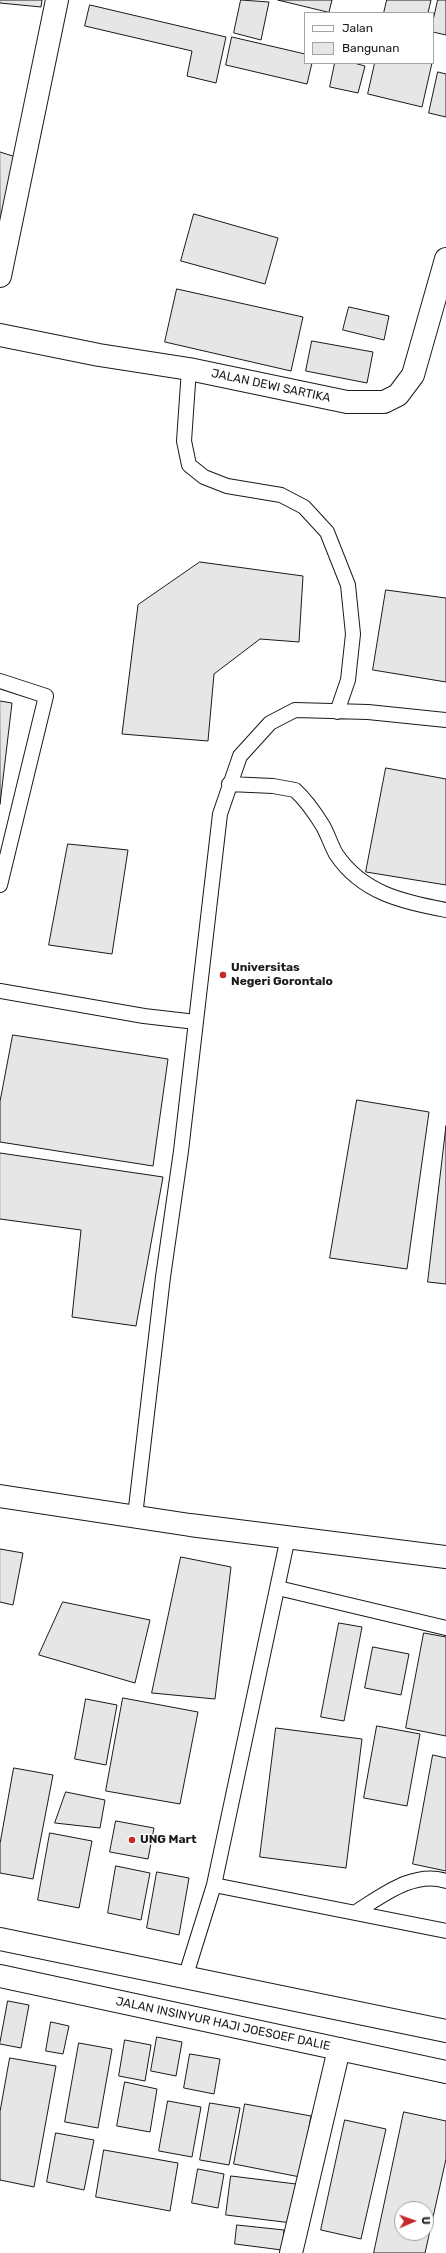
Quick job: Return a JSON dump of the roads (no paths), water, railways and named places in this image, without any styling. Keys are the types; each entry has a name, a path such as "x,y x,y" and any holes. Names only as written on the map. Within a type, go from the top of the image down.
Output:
{"street":[{"path":"0,276 56,0"},
{"name":"JALAN DEWI SARTIKA","path":"0,335 99,355 189,370 347,402 384,402 398,395 413,375 446,259"},
{"path":"0,1496 135,1516 190,1526 446,1557"},
{"path":"0,1939 446,2031"},
{"name":"JALAN INSINYUR HAJI JOESOEF DALIE","path":"0,1976 446,2072"},
{"path":"291,2253 339,2049"}],"lane":[{"path":"189,370 184,442 189,465 204,478 227,486 282,496 304,508 327,532 348,585 353,634 348,680 337,712"},
{"path":"0,681 46,696 0,885"},
{"path":"135,1516 163,1276 181,1151 220,814 229,784 240,756 270,724 295,710 368,712 446,720"},
{"path":"229,784 273,786 295,790 323,826 336,854 357,878 381,894 406,902 446,910"},
{"path":"0,991 144,1016 196,1022"},
{"path":"185,1978 214,1885 288,1538"},
{"path":"278,1588 446,1628"},
{"path":"356,1912 409,1882 426,1878 446,1881"},
{"path":"214,1885 446,1931"}],"place":[{"name":"Universitas Negeri Gorontalo","path":"223,975"},
{"name":"UNG Mart","path":"132,1840"}]}
